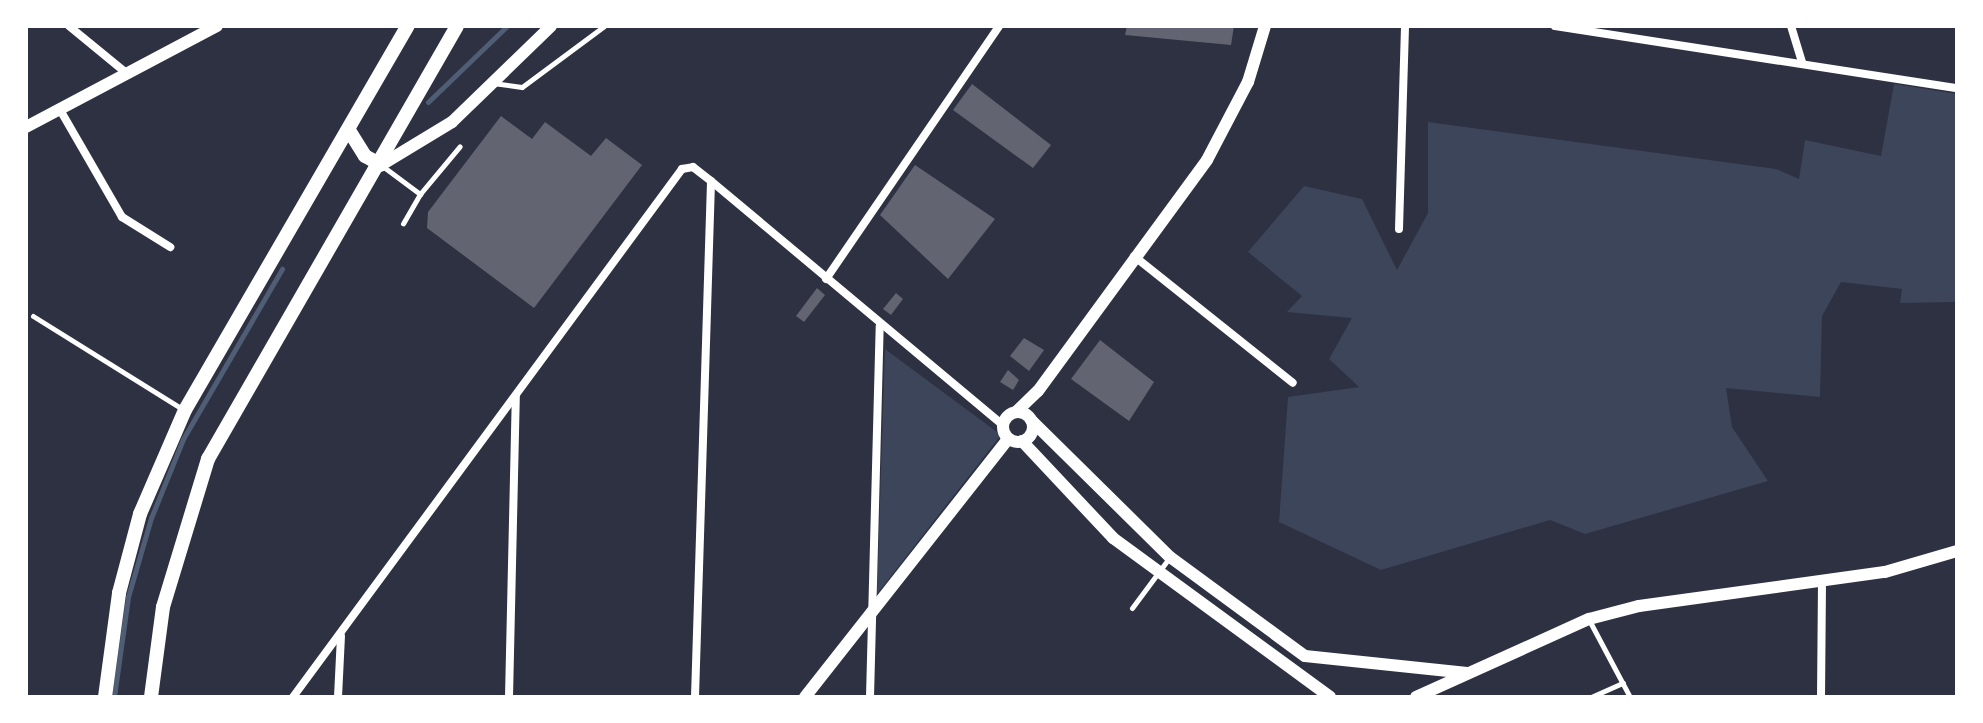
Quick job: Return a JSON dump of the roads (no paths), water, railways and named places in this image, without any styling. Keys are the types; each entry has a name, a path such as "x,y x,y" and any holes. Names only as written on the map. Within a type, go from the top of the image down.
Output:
{"main road":[{"path":"105,697 119,593 140,514 185,410 350,132 408,26"},
{"path":"151,697 163,607 208,459 381,165 457,26"},
{"path":"350,132 365,156 381,165"}],"street":[{"path":"69,26 125,72"},
{"path":"26,127 217,26"},
{"path":"381,165 452,122 551,26"},
{"path":"826,279 999,26"},
{"path":"1003,425 1038,391 1133,256 1207,160 1248,82 1265,26"},
{"path":"1399,229 1405,26"},
{"path":"1555,26 1957,88"},
{"path":"1791,26 1802,63"},
{"path":"59,108 122,217 170,247"},
{"path":"293,697 682,169 693,167 711,181 880,326 1003,425 1008,439"},
{"path":"695,697 711,181"},
{"path":"1133,256 1293,383"},
{"path":"870,697 880,326"},
{"path":"1008,439 1022,441 1029,437 1030,419 1038,391"},
{"path":"509,697 516,397"},
{"path":"1016,412 1030,419 1170,557 1305,656 1470,674"},
{"path":"805,697 1008,439"},
{"path":"1022,441 1113,538 1330,697"},
{"path":"1416,697 1589,619 1639,606 1885,572 1957,551"},
{"path":"1821,697 1822,579"},
{"path":"338,697 341,635"}],"lane":[{"path":"492,83 522,87 604,26"},
{"path":"403,224 420,194 460,146"},
{"path":"381,165 420,194"},
{"path":"33,316 185,410"},
{"path":"1132,608 1170,557"},
{"path":"1589,619 1630,697"},
{"path":"1591,697 1623,683"}],"waterway":[{"path":"428,102 507,26"},
{"path":"114,697 128,597 151,518 183,439 282,269"}]}
